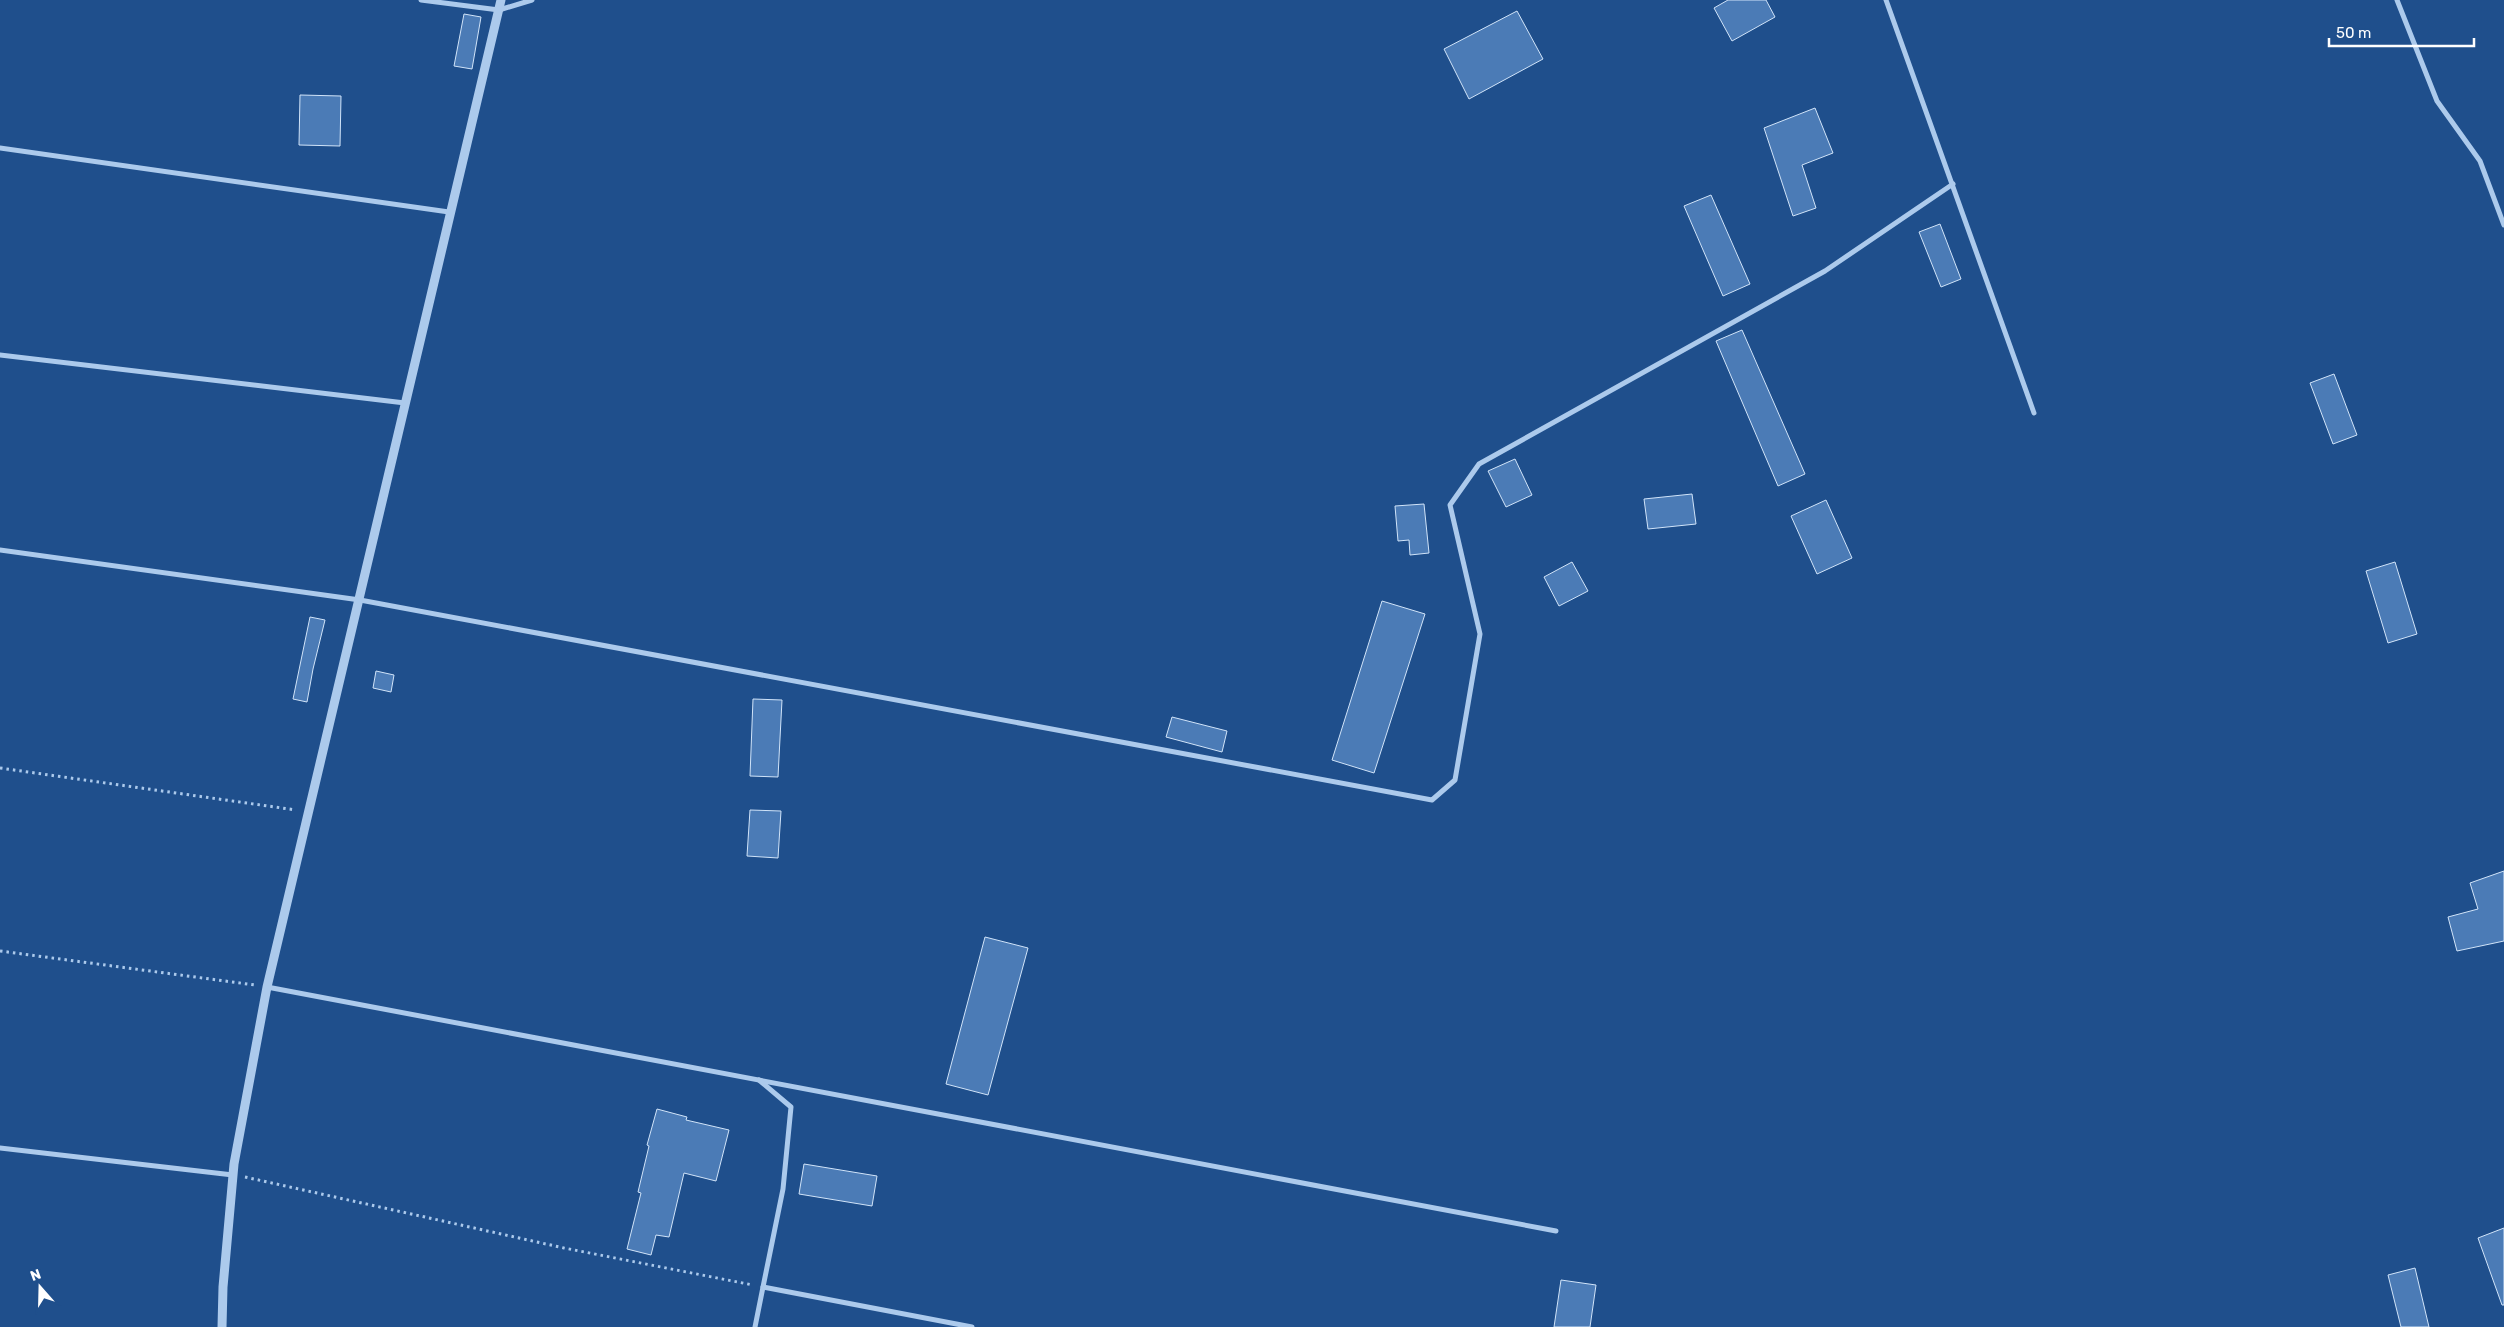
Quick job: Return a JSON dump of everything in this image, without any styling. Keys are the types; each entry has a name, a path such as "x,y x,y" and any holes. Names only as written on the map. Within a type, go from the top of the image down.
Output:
{"street":[{"path":"421,0 499,10 532,0"},
{"path":"222,1327 223,1287 233,1174 267,987 360,600 449,212 501,0"},
{"path":"1886,0 2034,413"},
{"path":"2397,0 2437,101 2480,161 2504,225"},
{"path":"0,148 449,212"},
{"path":"0,550 360,600 1432,800 1456,780 1480,634 1450,505 1479,464 1825,271 1953,184"},
{"path":"0,355 405,403"},
{"path":"267,987 1556,1231"},
{"path":"755,1327 782,1189 791,1106 758,1080"},
{"path":"0,1148 233,1174"},
{"path":"764,1287 972,1327"}],"path":[{"path":"0,768 302,811"},
{"path":"0,951 267,987"},
{"path":"233,1174 564,1248 764,1287"}],"building":[{"path":"1728,0 1766,0 1775,17 1732,41 1714,8"},
{"path":"1517,11 1543,59 1469,99 1444,49"},
{"path":"464,14 481,17 472,69 454,66"},
{"path":"300,95 341,96 340,146 299,145"},
{"path":"1815,108 1833,153 1802,165 1816,208 1793,216 1764,128"},
{"path":"1711,195 1750,284 1723,296 1684,206"},
{"path":"1940,224 1961,279 1941,287 1919,232"},
{"path":"1742,330 1805,474 1778,486 1716,341"},
{"path":"2334,374 2357,435 2333,444 2310,383"},
{"path":"1515,459 1532,495 1506,507 1488,471"},
{"path":"1692,494 1696,524 1648,529 1644,499"},
{"path":"1826,500 1852,558 1817,574 1791,516"},
{"path":"1424,504 1429,553 1410,555 1409,540 1398,541 1395,506"},
{"path":"1572,562 1588,591 1559,606 1544,577"},
{"path":"2395,562 2417,634 2388,643 2366,571"},
{"path":"1382,601 1425,614 1374,773 1332,760"},
{"path":"310,617 325,620 307,702 293,699"},
{"path":"376,671 394,675 391,692 373,688"},
{"path":"753,699 782,700 778,777 750,776"},
{"path":"1172,717 1227,731 1222,752 1166,737"},
{"path":"750,810 781,811 778,858 747,856"},
{"path":"2504,871 2504,941 2457,951 2448,917 2478,909 2470,883"},
{"path":"985,937 1028,948 988,1095 946,1084"},
{"path":"657,1109 687,1117 686,1120 729,1130 716,1181 684,1173 669,1237 656,1235 651,1255 627,1249 641,1193 638,1192 649,1146 647,1145"},
{"path":"804,1164 877,1176 872,1206 799,1194"},
{"path":"2504,1228 2504,1305 2502,1305 2478,1238"},
{"path":"2415,1268 2429,1327 2401,1327 2388,1275"},
{"path":"1561,1280 1596,1285 1590,1327 1554,1327"}]}
